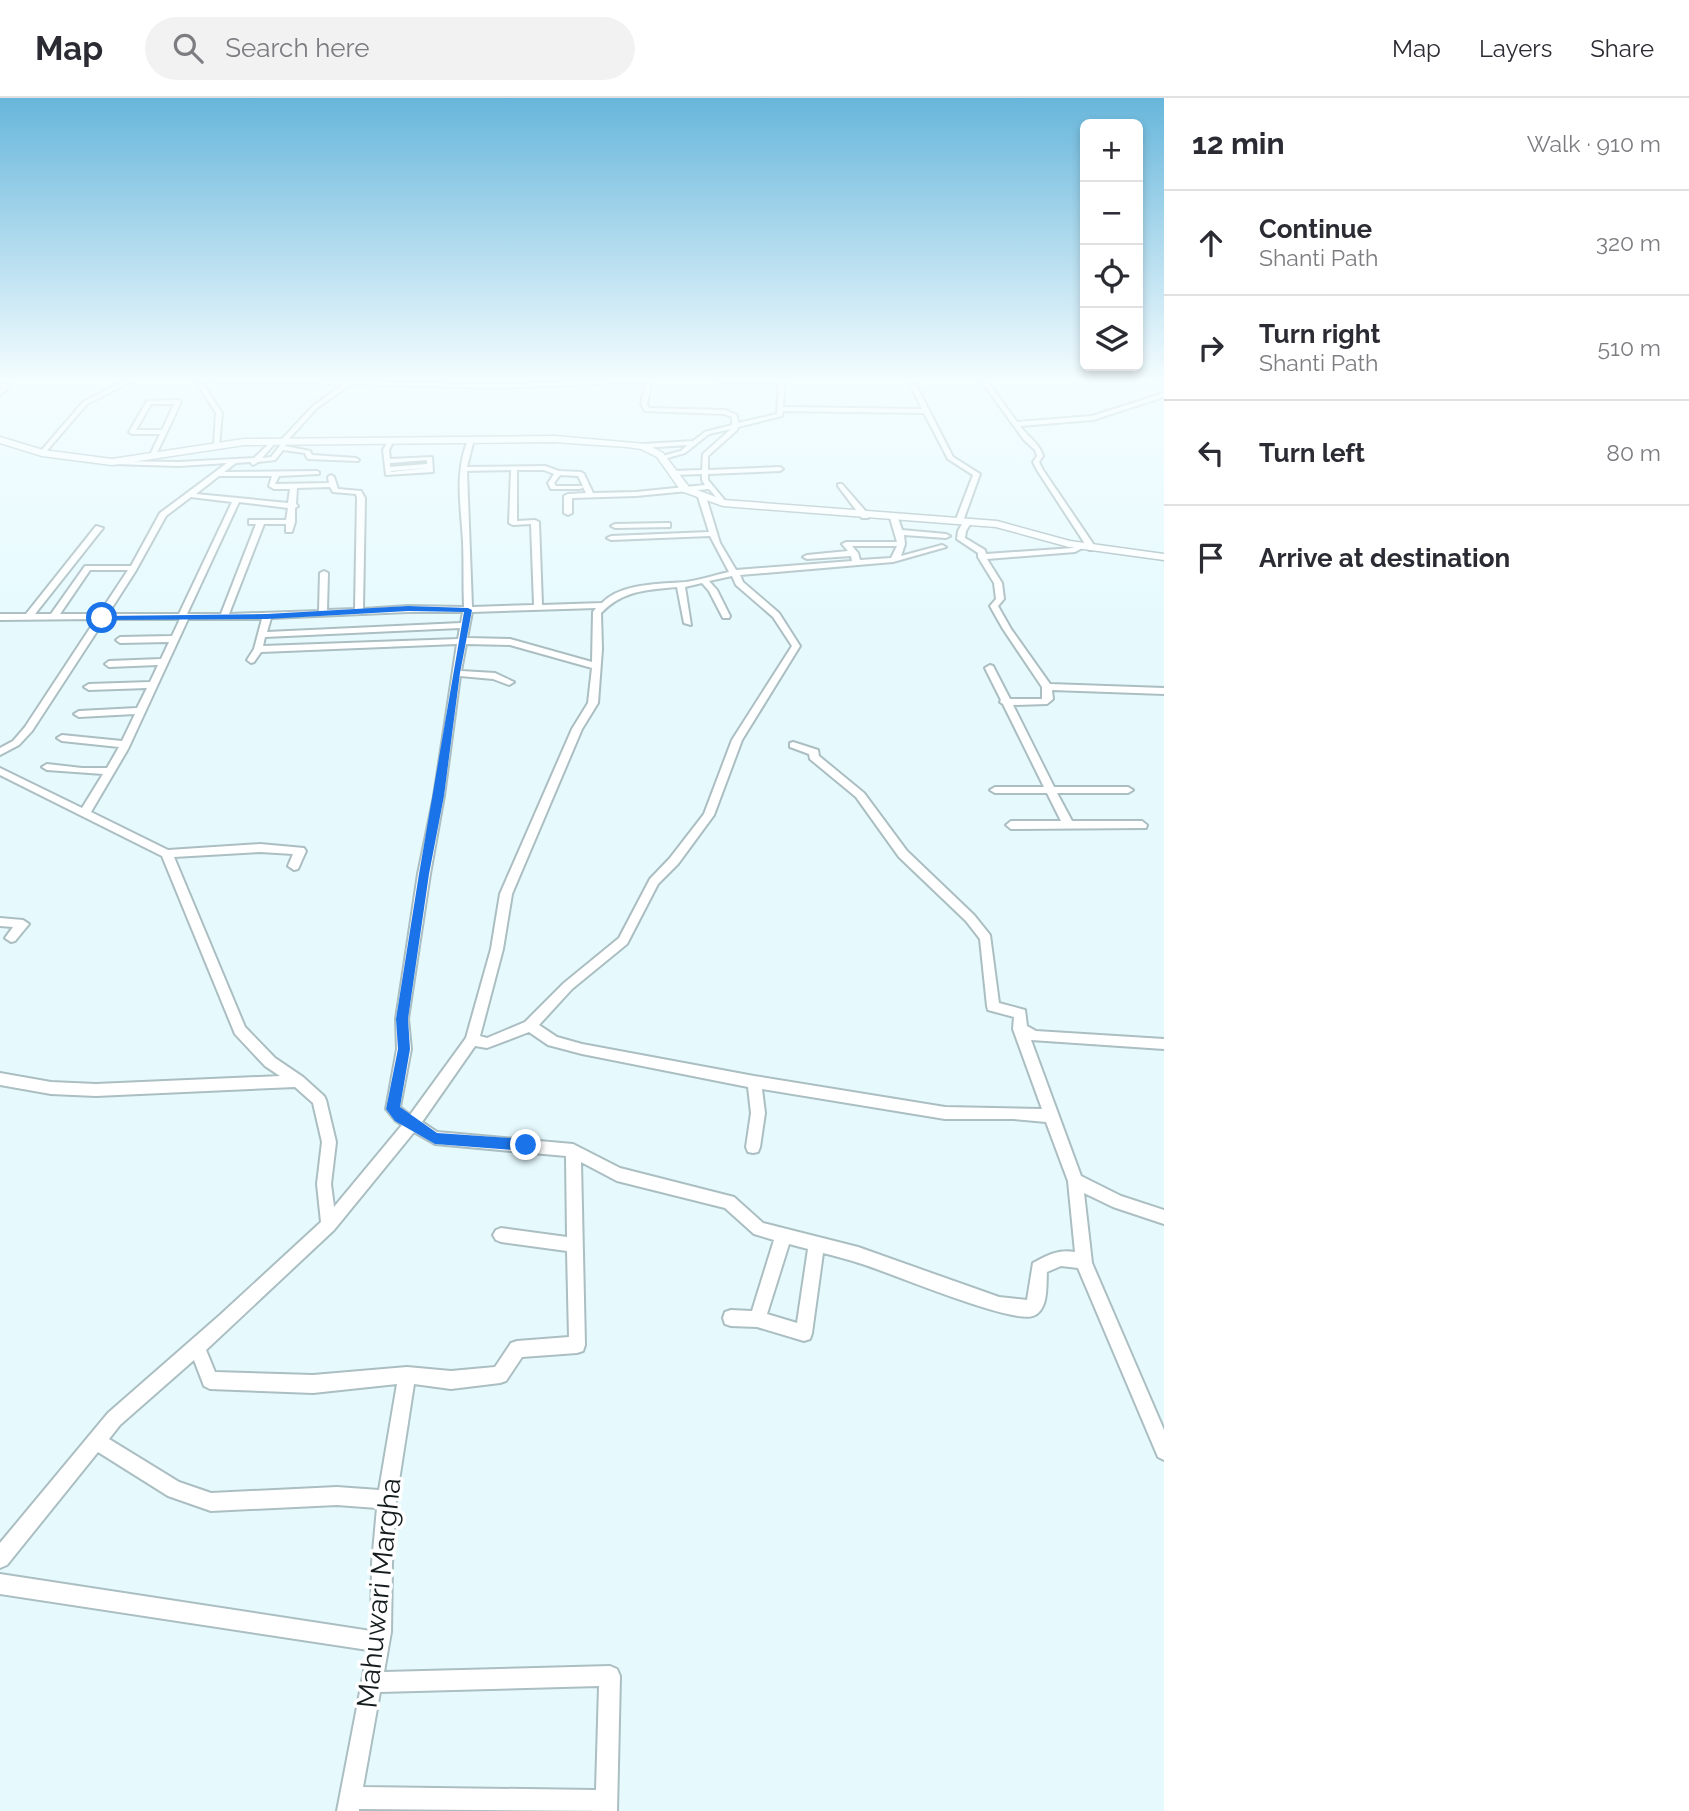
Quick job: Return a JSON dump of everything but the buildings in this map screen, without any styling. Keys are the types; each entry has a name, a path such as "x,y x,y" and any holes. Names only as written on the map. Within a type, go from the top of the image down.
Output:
{"street":[{"path":"88,459 143,464 265,459"},
{"path":"112,462 136,459"},
{"path":"317,459 356,460"},
{"path":"386,459 387,474 431,471 429,459"},
{"path":"386,465 423,459"},
{"path":"466,459 462,496 467,543 467,625 456,673 439,796 424,874 402,1019 404,1049 393,1109 435,1138 573,1150 617,1174 729,1202 760,1229 817,1244 999,1305 1031,1309 1037,1301 1039,1268 1052,1260 1070,1256 1084,1263"},
{"path":"665,459 685,489 723,503 1009,527 1087,547 1164,557"},
{"path":"705,459 704,472 709,487 723,503"},
{"path":"952,459 977,474 963,522 961,539 982,552 982,557 998,583 1000,599 994,606 1047,687 1048,699 1045,702 1005,702"},
{"path":"1038,459 1036,463 1087,547"},
{"path":"243,474 256,460"},
{"path":"0,752 16,743 29,729 102,618 163,515 233,462"},
{"path":"496,481 499,468"},
{"path":"514,468 513,523 535,522 538,607"},
{"path":"463,469 545,468 558,473 581,474 589,491"},
{"path":"673,473 780,469"},
{"path":"220,474 317,473"},
{"path":"558,473 551,483 553,488 589,491 709,487"},
{"path":"277,474 271,485 359,492 361,498 355,612 342,645"},
{"path":"840,485 865,516"},
{"path":"252,522 290,526 294,486"},
{"path":"568,513 568,496 589,491"},
{"path":"190,495 294,506"},
{"path":"472,1040 487,1043 530,1026 568,986 623,941 654,882 674,861 709,815 737,740 796,646 786,627 769,607 739,583 712,534 702,497"},
{"path":"85,812 142,711 236,501"},
{"path":"513,516 533,514"},
{"path":"662,515 671,536"},
{"path":"893,560 899,555 901,544 900,532 894,518"},
{"path":"224,616 261,522"},
{"path":"615,526 667,525"},
{"path":"28,618 99,528"},
{"path":"900,532 946,536"},
{"path":"611,538 712,534"},
{"path":"857,564 854,553 846,544 901,544"},
{"path":"800,547 807,557 809,569"},
{"path":"0,1558 98,1442 114,1419 329,1225 412,1124 472,1040 497,949 506,894 577,729 593,703 597,612 625,592 735,573 893,560 942,547"},
{"path":"982,557 1087,547"},
{"path":"807,557 854,553"},
{"path":"53,618 88,568 133,568"},
{"path":"324,573 324,614"},
{"path":"704,580 713,590 726,616"},
{"path":"680,584 688,623"},
{"path":"0,617 267,616 604,605"},
{"path":"251,660 258,649 267,616"},
{"path":"263,635 467,625"},
{"path":"120,640 175,639"},
{"path":"258,649 463,641 522,644 596,666"},
{"path":"108,664 164,662"},
{"path":"990,668 1068,825"},
{"path":"456,673 495,676 509,682"},
{"path":"89,687 154,685"},
{"path":"1047,687 1164,691"},
{"path":"79,714 142,711"},
{"path":"62,738 124,744"},
{"path":"793,745 814,752 814,758 860,795 903,854 970,918 986,938 993,1006 1020,1014 1020,1030 1075,1181 1084,1263 1164,1451"},
{"path":"47,766 82,771 109,771"},
{"path":"0,771 167,854 260,848 300,851 294,866"},
{"path":"995,790 1128,790"},
{"path":"1011,825 1142,825"},
{"path":"167,854 240,1030 270,1062 298,1081 319,1100 329,1142 324,1184 329,1225"},
{"path":"0,922 23,924 11,937"},
{"path":"530,1026 553,1041 582,1049 754,1082 945,1113 1053,1116"},
{"path":"1020,1030 1035,1036 1164,1044"},
{"path":"0,1079 51,1088 96,1090 298,1081"},
{"path":"753,1147 758,1113 754,1082"},
{"path":"196,1346 211,1380 313,1384 407,1375 451,1380 500,1376 517,1349 577,1345 573,1150"},
{"path":"1075,1181 1118,1202 1164,1217"},
{"path":"757,1319 784,1234"},
{"path":"501,1235 574,1245"},
{"path":"731,1318 757,1319 804,1332 817,1244"},
{"name":"Mahuwari Margha","path":"349,1805 374,1682 379,1642 387,1500 407,1375"},
{"path":"98,1442 174,1490 211,1502 337,1496 387,1500"},
{"path":"0,1584 379,1642"},
{"path":"349,1805 606,1806 610,1676 374,1682"}],"route":[{"path":"102,618 267,616 408,609 468,610 402,1019 404,1049 393,1109 435,1138 526,1145"}]}
